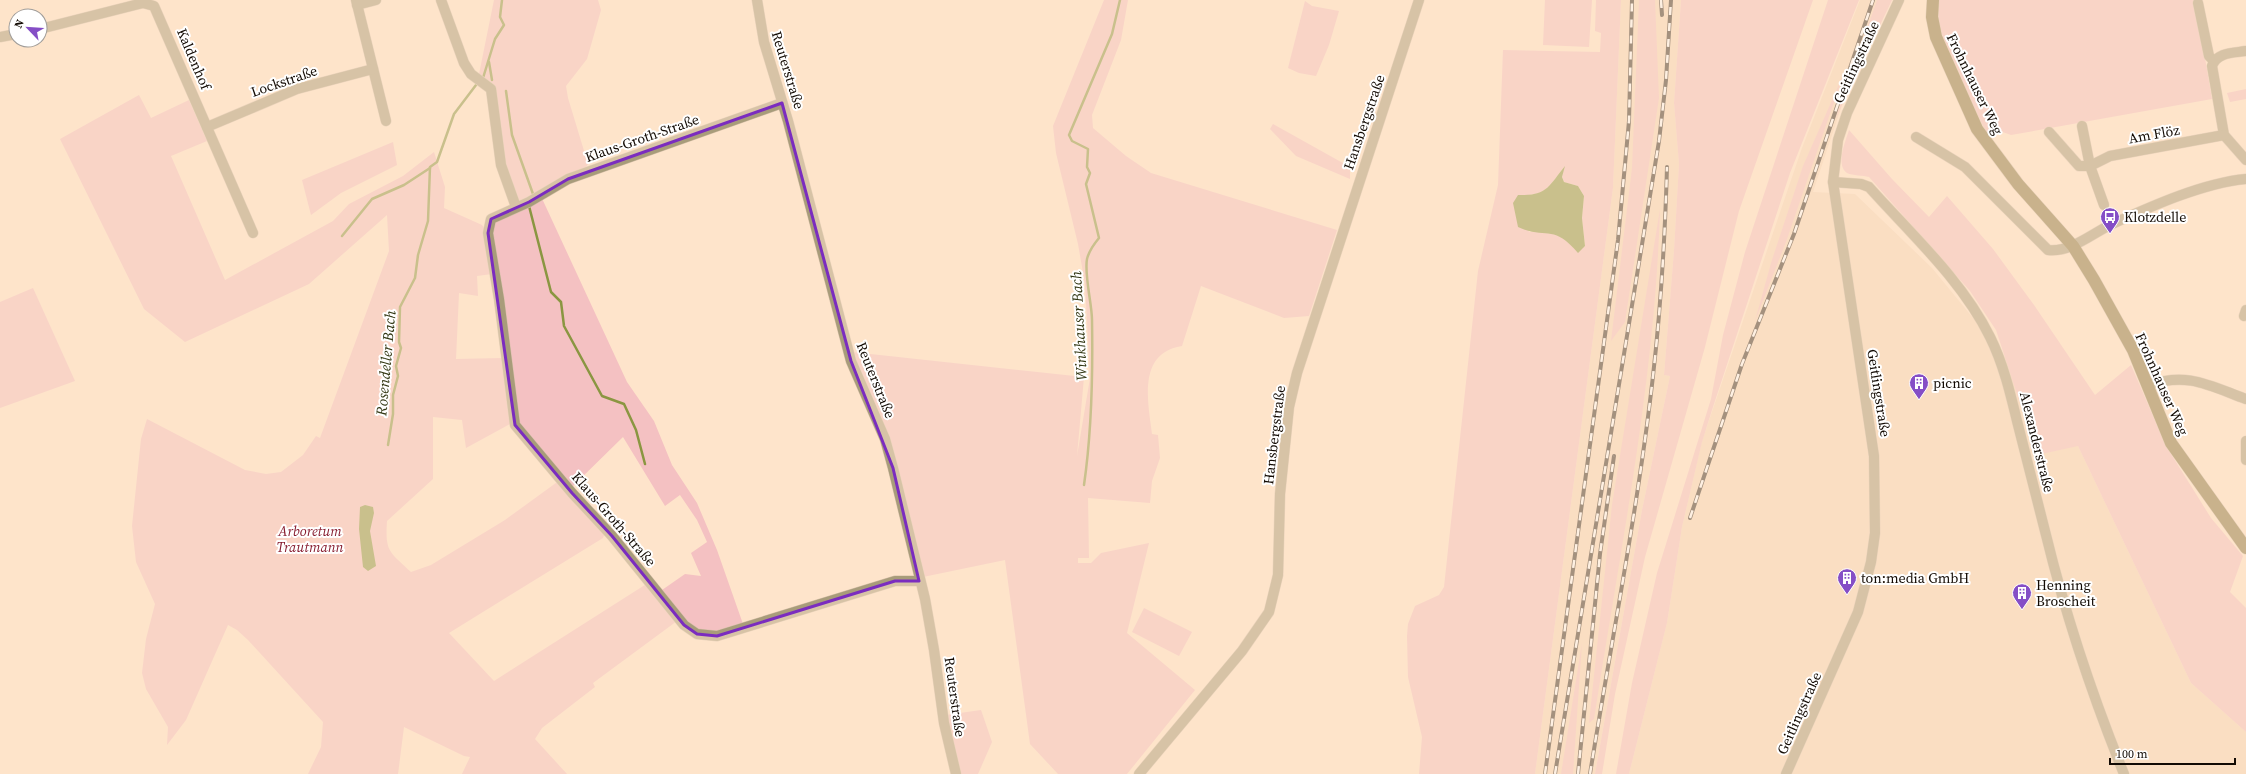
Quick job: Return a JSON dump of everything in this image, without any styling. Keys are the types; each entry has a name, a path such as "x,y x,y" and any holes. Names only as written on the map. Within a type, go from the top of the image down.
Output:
{"main road":[{"name":"Frohnhauser Weg","path":"1933,0 1932,17 1936,37 1977,129 2018,184 2073,246 2128,341 2148,385 2171,443 2246,548"}],"street":[{"path":"376,0 357,2 386,121"},
{"path":"440,0 464,63 479,81 491,89 501,165 516,207"},
{"name":"Reuterstraße","path":"757,0 764,42 782,103 851,360 878,421 893,468 919,581 925,599 944,723 956,774"},
{"name":"Hansbergstraße","path":"1139,774 1242,651 1269,612 1278,575 1280,494 1289,407 1297,373 1419,0"},
{"name":"Geitlingstraße","path":"1786,774 1858,612 1871,562 1875,533 1874,456 1833,182 1836,147 1842,128 1899,0"},
{"name":"Geitlingstraße","path":"1894,13 1905,0"},
{"name":"Kaldenhof","path":"48,27 144,3 151,4 158,11 252,233"},
{"path":"2198,3 2209,56 2214,61"},
{"path":"2246,51 2222,55 2214,61 2212,71 2224,135 2246,160"},
{"name":"Lockstraße","path":"207,127 297,89 373,69"},
{"name":"Klaus-Groth-Straße","path":"782,103 568,179 530,202 494,217 489,222 488,233 499,299 515,424 572,493 612,536 684,624 697,634 717,636 895,580 919,581"},
{"path":"2082,126 2090,166 2104,205"},
{"path":"2049,132 2079,166 2090,166"},
{"name":"Am Flöz","path":"2090,166 2110,156 2224,135"},
{"path":"1916,137 1965,167 2048,250 2055,251 2073,246 2113,224 2204,187 2246,179"},
{"name":"Alexanderstraße","path":"1833,182 1861,184 1869,187 1951,278 1972,306 1990,337 2003,370 2015,410 2071,630 2089,684 2124,774"},
{"path":"2148,385 2178,378 2193,380 2246,399"},
{"path":"2246,441 2246,460"}],"highlighted area":[{"path":"782,103 851,361 893,468 919,581 895,581 717,636 697,634 684,625 612,536 572,493 515,425 488,233 491,219 529,202 568,179"}],"shaded area":[{"path":"1621,0 1681,0 1674,103 1679,164 1664,375 1670,376 1642,510 1595,774 1535,774 1613,188"},
{"path":"1860,0 1877,0 1813,192 1855,194 1932,268 2078,446 2191,683 2246,732 2246,774 1629,774 1667,623 1682,527 1702,441 1802,148"},
{"path":"1565,166 1562,177 1564,182 1578,186 1584,196 1582,218 1585,246 1578,253 1562,238 1555,235 1528,231 1518,227 1513,203 1518,195 1535,194 1546,189"},
{"path":"365,505 373,507 374,513 370,531 376,566 368,571 363,567 359,529 360,507"}],"green space":[{"path":"494,0 598,0 601,10 587,59 566,86 568,98 588,164 585,169 539,192 627,382 654,421 672,465 697,503 717,550 743,624 712,634 692,628 662,590 685,574 701,576 691,553 707,542 697,520 680,495 665,506 623,437 571,488 516,421 492,250 492,223 520,209 504,165 492,89 478,79"},
{"path":"1104,0 1128,0 1121,40 1092,115 1093,128 1126,156 1151,173 1337,230 1309,316 1284,318 1201,286 1182,346 1168,350 1158,358 1152,368 1148,394 1149,408 1152,434 1158,435 1160,458 1152,481 1150,503 1088,498 1089,558 1078,558 1078,563 1091,563 1101,553 1149,543 1127,633 1195,690 1127,774 1058,774 1030,744 1005,560 923,577 896,467 852,352 1084,377 1077,456 1090,378 1085,284 1078,244 1056,153 1053,126"},
{"path":"1545,0 1592,0 1589,47 1543,45"},
{"path":"1596,0 1621,0 1613,188 1535,774 1419,774 1422,737 1408,677 1408,624 1415,606 1439,595 1444,587 1478,271 1498,185 1503,50 1600,52 1601,33 1595,31","holes":["1564,167 1562,177 1564,182 1578,186 1584,196 1582,218 1585,246 1578,252 1567,241 1557,235 1529,232 1518,195 1535,194 1546,189"]},
{"path":"1639,0 1655,0 1659,98 1625,322 1611,341 1632,168"},
{"path":"1681,0 1813,0 1739,211 1705,347 1645,557 1615,694 1602,774 1595,774 1642,510 1670,376 1664,375 1679,164 1674,103"},
{"path":"1828,0 1859,0 1790,173 1702,442 1682,527 1667,623 1629,774 1616,774 1632,683 1657,573 1711,399 1723,335 1745,252"},
{"path":"1877,0 1892,0 1835,120"},
{"path":"1937,0 2195,0 2212,99 2011,135 2000,131 1987,134 1963,86 1947,49 1941,32"},
{"path":"1305,1 1312,6 1339,11 1329,45 1316,76 1299,73 1288,68"},
{"path":"1844,73 1786,242 1755,321 1771,263 1803,166"},
{"path":"2246,89 2246,99 2230,102 2227,93"},
{"name":"Arboretum Trautmann","path":"139,95 151,118 189,100 207,141 171,156 225,280 333,221 349,204 403,176 434,152 445,187 444,208 482,225 485,229 492,274 477,276 478,296 459,293 456,359 503,358 510,424 466,448 462,420 433,417 433,479 387,521 387,539 393,555 411,572 431,565 505,520 560,480 605,533 603,538 449,633 494,681 648,583 677,621 593,683 595,687 542,728 535,739 567,774 462,774 470,757 464,756 404,727 398,774 308,774 321,747 323,722 248,640 237,630 228,625 186,720 167,745 168,727 146,689 142,673 146,639 155,604 136,562 132,526 141,439 147,419 245,470 266,474 281,472 303,455 316,436 320,438 389,251 387,215 309,284 185,342 144,309 60,139"},
{"path":"1273,124 1350,167 1350,179 1296,156 1270,129"},
{"path":"1849,130 1892,179 1929,217 1947,196 1993,249 2034,305 2095,395 2131,365 2166,446 2211,518 2243,556 2230,592 2246,608 2246,732 2191,683 2078,446 2037,455 1996,330 1970,291 1869,177 1849,174 1844,169 1842,164 1842,152"},
{"path":"393,142 397,165 341,193 311,215 302,180"},
{"path":"1660,209 1657,273 1644,401 1594,719 1589,723 1612,505"},
{"path":"33,288 75,381 0,408 0,302"},
{"path":"1144,608 1192,632 1179,656 1132,632"},
{"path":"1582,643 1573,774 1561,774"},
{"path":"981,710 992,742 978,774 959,774 946,715"}],"waterway":[{"name":"Rosendeller Bach","path":"483,78 495,39 504,25 500,17 502,0"},
{"name":"Winkhauser Bach","path":"1084,485 1090,423 1092,362 1092,313 1086,265 1089,253 1099,238 1086,184 1090,173 1087,167 1088,149 1072,141 1069,135 1112,34 1120,0"},
{"path":"489,62 492,80"},
{"name":"Rosendeller Bach","path":"388,445 393,414 393,395 398,376 396,366 401,348 399,342 400,307 415,278 418,255 428,221 430,167 437,162 454,114 476,85"},
{"path":"506,91 512,135 533,194"},
{"path":"342,236 372,199 404,185 430,168"},
{"path":"529,206 551,292 561,302 564,326 602,396 624,404 636,430 645,464"}],"railway":[{"path":"1545,774 1618,240 1629,121 1632,0"},
{"path":"1661,0 1662,15"},
{"path":"1555,774 1659,141 1666,80 1671,0"},
{"path":"1690,518 1742,364 1794,234 1873,0"},
{"path":"1590,774 1632,526 1647,426 1656,350 1664,245 1667,167"},
{"path":"1578,774 1600,554 1614,456"}],"place":[{"name":"Klotzdelle","path":"2110,234"},
{"name":"picnic","path":"1919,400"},
{"name":"ton:media GmbH","path":"1847,595"},
{"name":"Henning Broscheit","path":"2022,610"}]}
